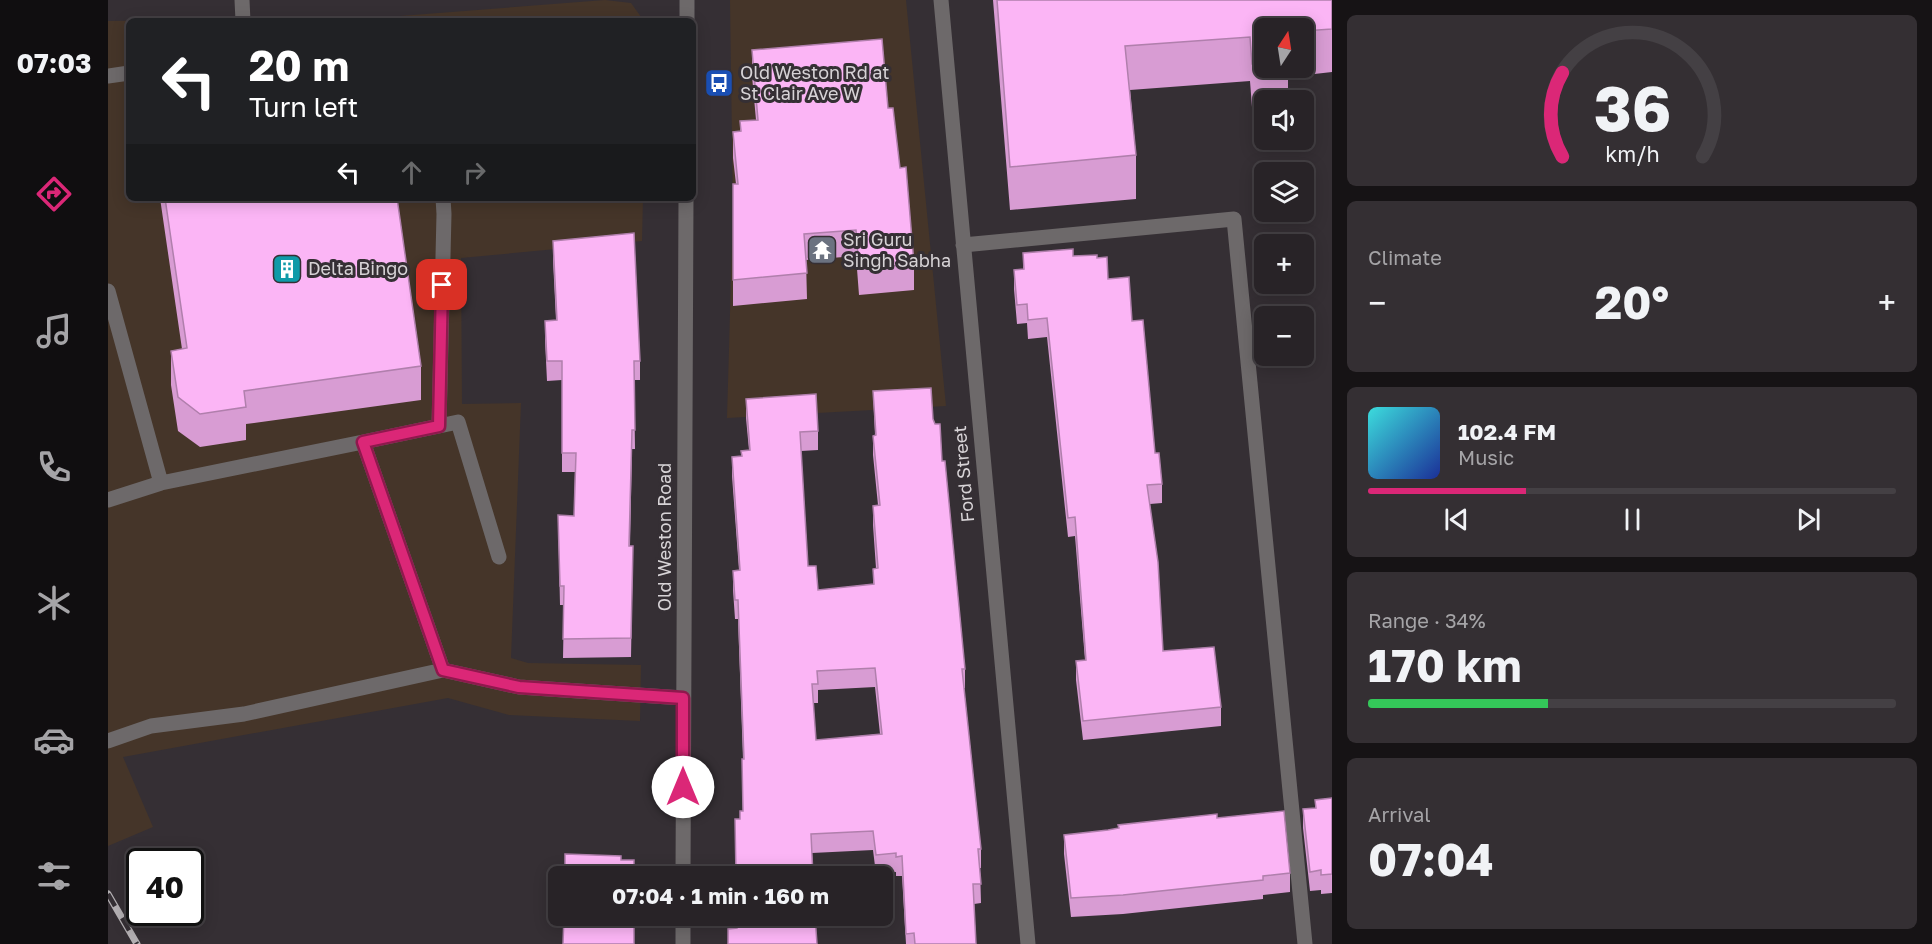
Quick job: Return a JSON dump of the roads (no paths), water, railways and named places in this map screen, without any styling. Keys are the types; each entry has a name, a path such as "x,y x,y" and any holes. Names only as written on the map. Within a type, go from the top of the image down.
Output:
{"street":[{"path":"242,0 243,18"},
{"path":"687,0 687,18"},
{"name":"Ford Street","path":"941,0 1028,944"},
{"path":"108,76 126,73"},
{"path":"439,426 444,214 442,201"},
{"name":"Old Weston Road","path":"683,866 686,201"},
{"path":"963,245 1234,219 1305,944"},
{"path":"108,291 161,483"},
{"path":"108,500 161,483 458,422 499,556"},
{"path":"363,442 443,670"},
{"path":"108,741 151,726 244,714 443,670 519,687 683,698"},
{"path":"682,944 683,926"}],"railway":[{"path":"108,894 137,944"}],"place":[{"name":"Old Weston Rd at St Clair Ave W","path":"719,83"},
{"name":"Sri Guru Singh Sabha","path":"822,250"},
{"name":"Delta Bingo","path":"287,269"}]}
